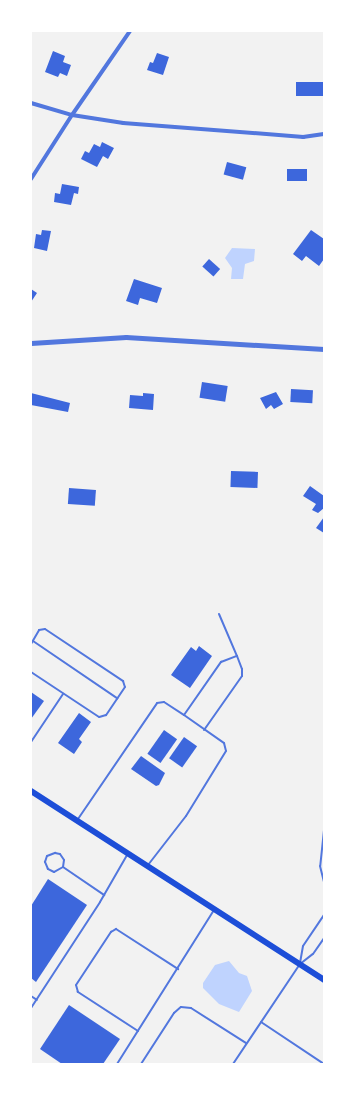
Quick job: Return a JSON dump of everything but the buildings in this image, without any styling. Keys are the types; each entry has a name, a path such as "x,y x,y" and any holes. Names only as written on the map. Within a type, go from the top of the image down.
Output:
{"highway":[{"path":"31,791 324,980"}],"street":[{"path":"31,180 72,115 130,31"},
{"path":"31,103 72,115 123,123 303,137 324,134"},
{"path":"31,343 126,337 324,349"}],"lane":[{"path":"204,730 242,676 242,669 219,614"},
{"path":"31,672 99,717 106,715 125,687 123,680 45,629 40,629 32,643 117,698"},
{"path":"184,715 221,662 237,656"},
{"path":"31,742 63,694"},
{"path":"77,820 157,703 164,702 184,715 224,743 226,753 186,816 147,866"},
{"path":"324,830 320,856 324,882"},
{"path":"52,853 60,854 64,860 63,867 54,872 48,869 45,862 47,856 52,853"},
{"path":"31,1008 104,895 128,854"},
{"path":"63,867 104,895"},
{"path":"116,1064 178,969 214,910"},
{"path":"300,964 303,946 324,915"},
{"path":"138,1031 78,992 76,985 110,932 116,929 178,969"},
{"path":"233,1064 300,964 314,954 324,938"},
{"path":"31,996 37,1000"},
{"path":"141,1064 174,1013 182,1007 191,1008 246,1044"},
{"path":"260,1022 324,1064"}],"water":[{"path":"232,248 255,249 254,261 245,264 243,279 231,279 232,268 225,258"},
{"path":"229,961 239,973 247,976 252,991 239,1012 219,1004 203,988 203,983 215,965"}]}
